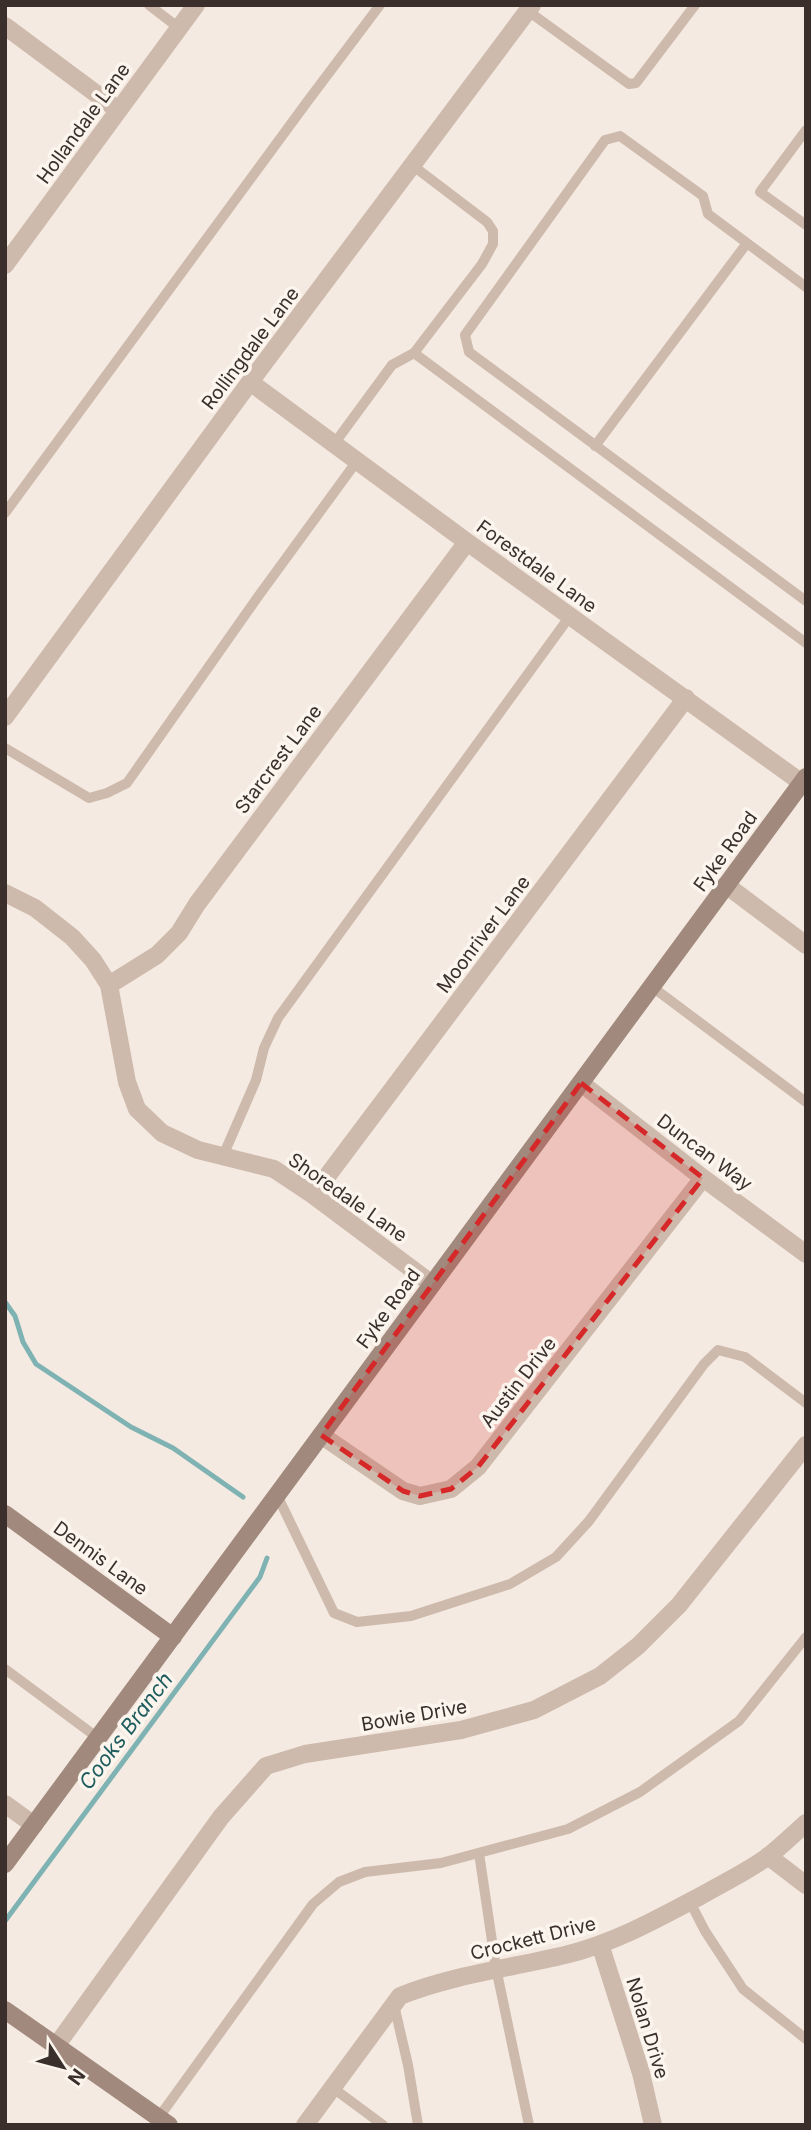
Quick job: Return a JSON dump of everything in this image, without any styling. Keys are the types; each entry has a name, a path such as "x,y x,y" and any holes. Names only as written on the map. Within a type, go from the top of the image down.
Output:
{"street":[{"name":"Hollandale Lane","path":"5,265 179,28 190,7"},
{"name":"Rollingdale Lane","path":"5,717 250,382 530,8"},
{"path":"7,32 118,110"},
{"name":"Forestdale Lane","path":"250,382 467,542 686,698 802,786"},
{"name":"Starcrest Lane","path":"109,985 156,955 179,933 197,904 467,542"},
{"name":"Moonriver Lane","path":"313,1195 686,698"},
{"name":"Fyke Road","path":"5,1864 651,986 802,786"},
{"path":"726,885 806,945"},
{"name":"Shoredale Lane","path":"5,893 35,908 72,937 93,960 109,985 127,1082 137,1109 162,1133 198,1150 274,1169 432,1284"},
{"name":"Duncan Way","path":"580,1083 806,1254"},
{"name":"Austin Drive","path":"321,1435 403,1491 420,1496 451,1489 478,1467 703,1178"},
{"name":"Bowie Drive","path":"56,2046 221,1817 266,1766 305,1754 461,1730 534,1710 600,1676 638,1646 679,1605 806,1445"},
{"name":"Dennis Lane","path":"5,1514 173,1637"},
{"path":"5,1804 34,1825"},
{"name":"Crockett Drive","path":"306,2125 400,1996 496,1968 565,1955 600,1944 690,1902 768,1856 806,1824"},
{"path":"768,1856 806,1885"},
{"name":"Nolan Drive","path":"600,1944 641,2073 653,2125"},
{"path":"5,2010 164,2121"}],"lane":[{"path":"149,5 179,28"},
{"path":"5,513 380,5"},
{"path":"530,8 629,84 636,83 695,5"},
{"path":"806,130 760,192 806,225"},
{"path":"806,287 708,214 703,196 620,136 606,140 464,334 469,352 806,601"},
{"path":"334,444 392,365 414,353 482,264 493,244 493,231 487,222 412,165"},
{"path":"595,446 747,243"},
{"path":"414,353 806,643"},
{"path":"5,748 89,798 127,783 357,461"},
{"path":"223,1156 256,1080 264,1048 278,1018 570,616"},
{"path":"651,986 806,1102"},
{"path":"277,1495 334,1613 358,1622 411,1616 510,1584 556,1557 589,1521 718,1350 745,1357 806,1403"},
{"path":"164,2121 313,1903 338,1882 365,1872 441,1863 568,1829 640,1792 739,1721 806,1637"},
{"path":"5,1669 98,1738"},
{"path":"479,1853 496,1968 530,2125"},
{"path":"690,1902 705,1931 743,1989 806,2039"},
{"path":"394,2005 418,2125"},
{"path":"333,2088 383,2125"}],"highlighted area":[{"path":"581,1083 703,1178 478,1467 451,1489 420,1496 403,1491 321,1435"}],"waterway":[{"name":"Cooks Branch","path":"5,1302 15,1316 23,1342 36,1364 131,1427 173,1448 243,1497"},
{"name":"Cooks Branch","path":"5,1921 260,1577 267,1558"}]}
